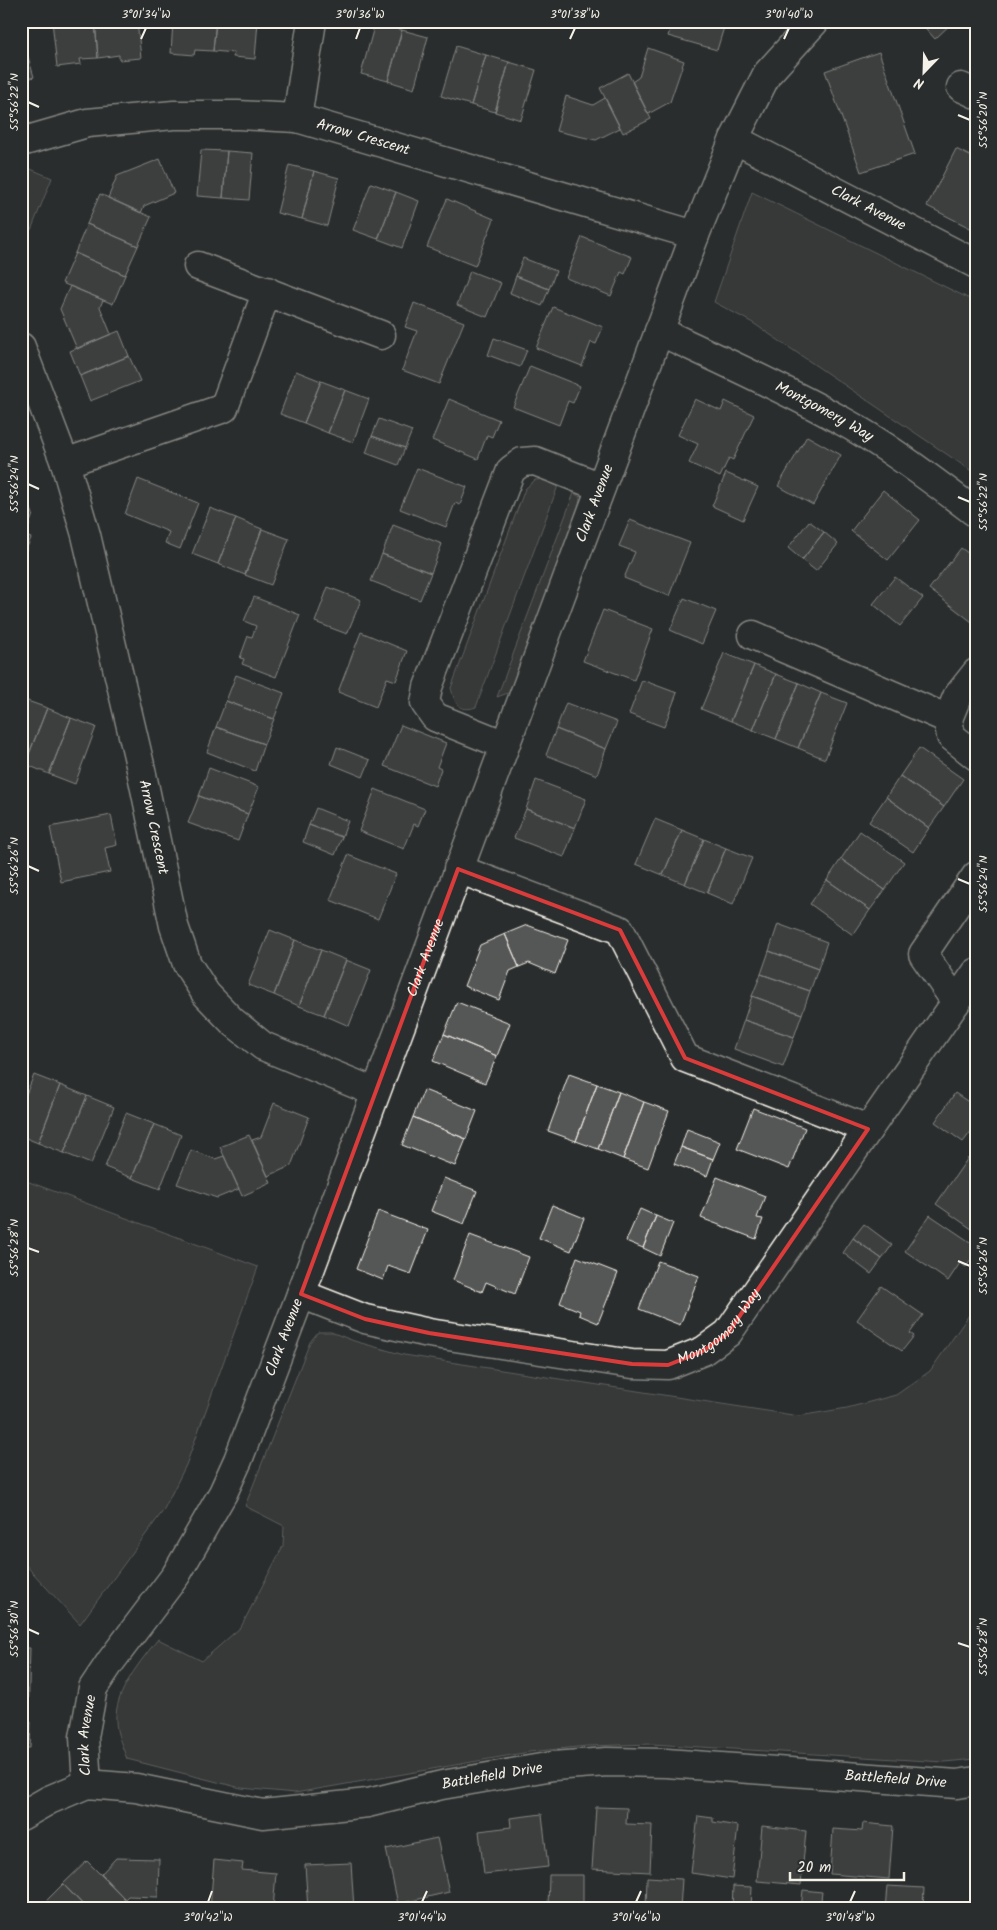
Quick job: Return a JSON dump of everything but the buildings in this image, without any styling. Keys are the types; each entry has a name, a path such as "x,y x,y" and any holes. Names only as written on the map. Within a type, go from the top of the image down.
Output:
{"street":[{"path":"297,118 312,21"},
{"name":"Clark Avenue","path":"88,1784 84,1737 93,1688 176,1575 223,1493 238,1460 302,1294 375,1092 695,235 734,139 766,74 815,21"},
{"name":"Arrow Crescent","path":"21,142 87,123 174,115 238,115 297,118 695,235"},
{"name":"Clark Avenue","path":"734,139 976,264"},
{"path":"198,266 381,335"},
{"path":"65,463 224,408 267,291"},
{"name":"Montgomery Way","path":"659,331 762,379 839,419 912,465 976,513"},
{"name":"Arrow Crescent","path":"21,347 65,463 86,535 140,765 174,926 186,964 206,994 232,1022 263,1046 375,1092"},
{"path":"504,745 435,717 425,703 428,687 511,470 522,462 535,461 601,487"},
{"path":"753,635 948,719"},
{"path":"976,673 957,697 948,719 950,736 976,756"},
{"path":"458,869 620,930 685,1058 868,1129"},
{"path":"956,1002 922,954 976,876"},
{"name":"Montgomery Way","path":"302,1294 365,1319 429,1333 632,1364 668,1365 703,1352 728,1333 976,973"},
{"name":"Battlefield Drive","path":"21,1816 49,1800 88,1784 136,1788 263,1814 368,1803 451,1783 553,1766 607,1762 666,1763 957,1784 976,1781"}],"highlighted area":[{"path":"458,869 620,930 685,1058 868,1129 728,1333 703,1351 668,1365 632,1364 429,1333 365,1319 301,1294"}],"shaded area":[{"path":"21,165 52,178 31,230 21,226"},
{"path":"752,192 976,302 976,474 753,323 714,302"},
{"path":"546,479 559,483 476,707 470,709 461,708 454,698 451,688 525,489 535,480"},
{"path":"574,493 580,497 577,523 516,690 497,697"},
{"path":"21,1179 258,1267 186,1465 163,1511 80,1624 21,1560"},
{"path":"976,1305 976,1759 944,1762 652,1744 587,1746 529,1752 295,1793 241,1788 127,1759 117,1730 117,1710 124,1688 144,1657 158,1639 202,1661 241,1627 283,1546 284,1526 245,1506 310,1342 318,1332 331,1332 354,1341 404,1355 799,1416 847,1408 896,1395 930,1371"}]}
